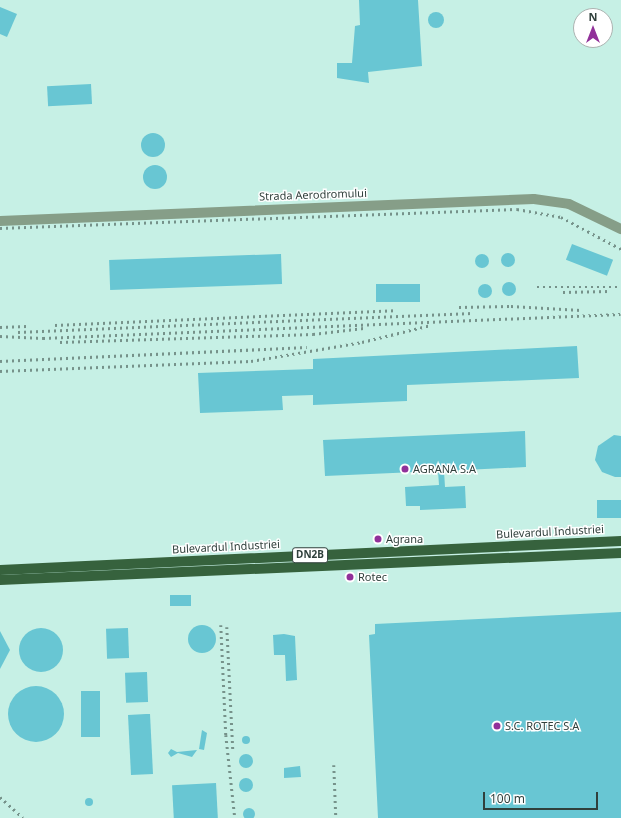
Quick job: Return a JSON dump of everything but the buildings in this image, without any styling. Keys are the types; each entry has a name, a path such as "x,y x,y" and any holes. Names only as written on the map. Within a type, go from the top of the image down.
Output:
{"main road":[{"name":"Bulevardul Industriei","path":"0,570 621,541"},
{"name":"Bulevardul Industriei","path":"0,580 621,553"}],"street":[{"name":"Strada Aerodromului","path":"0,221 534,199 569,204 621,229"}],"railway":[{"path":"0,228 517,209 561,217 621,249"},
{"path":"537,287 621,287"},
{"path":"563,292 609,291"},
{"path":"459,307 511,306 581,310"},
{"path":"55,325 395,310"},
{"path":"18,332 473,313"},
{"path":"0,336 43,338 621,314"},
{"path":"0,371 251,361 362,342 431,325"},
{"path":"0,327 27,326"},
{"path":"60,342 313,334 364,328"},
{"path":"0,361 307,347"},
{"path":"221,625 226,735 235,818"},
{"path":"227,627 233,751"},
{"path":"334,765 336,818"},
{"path":"0,797 23,818"}],"place":[{"name":"AGRANA S.A","path":"405,469"},
{"name":"Agrana","path":"378,539"},
{"name":"Rotec","path":"350,577"},
{"name":"S.C. ROTEC S.A","path":"497,726"}]}
